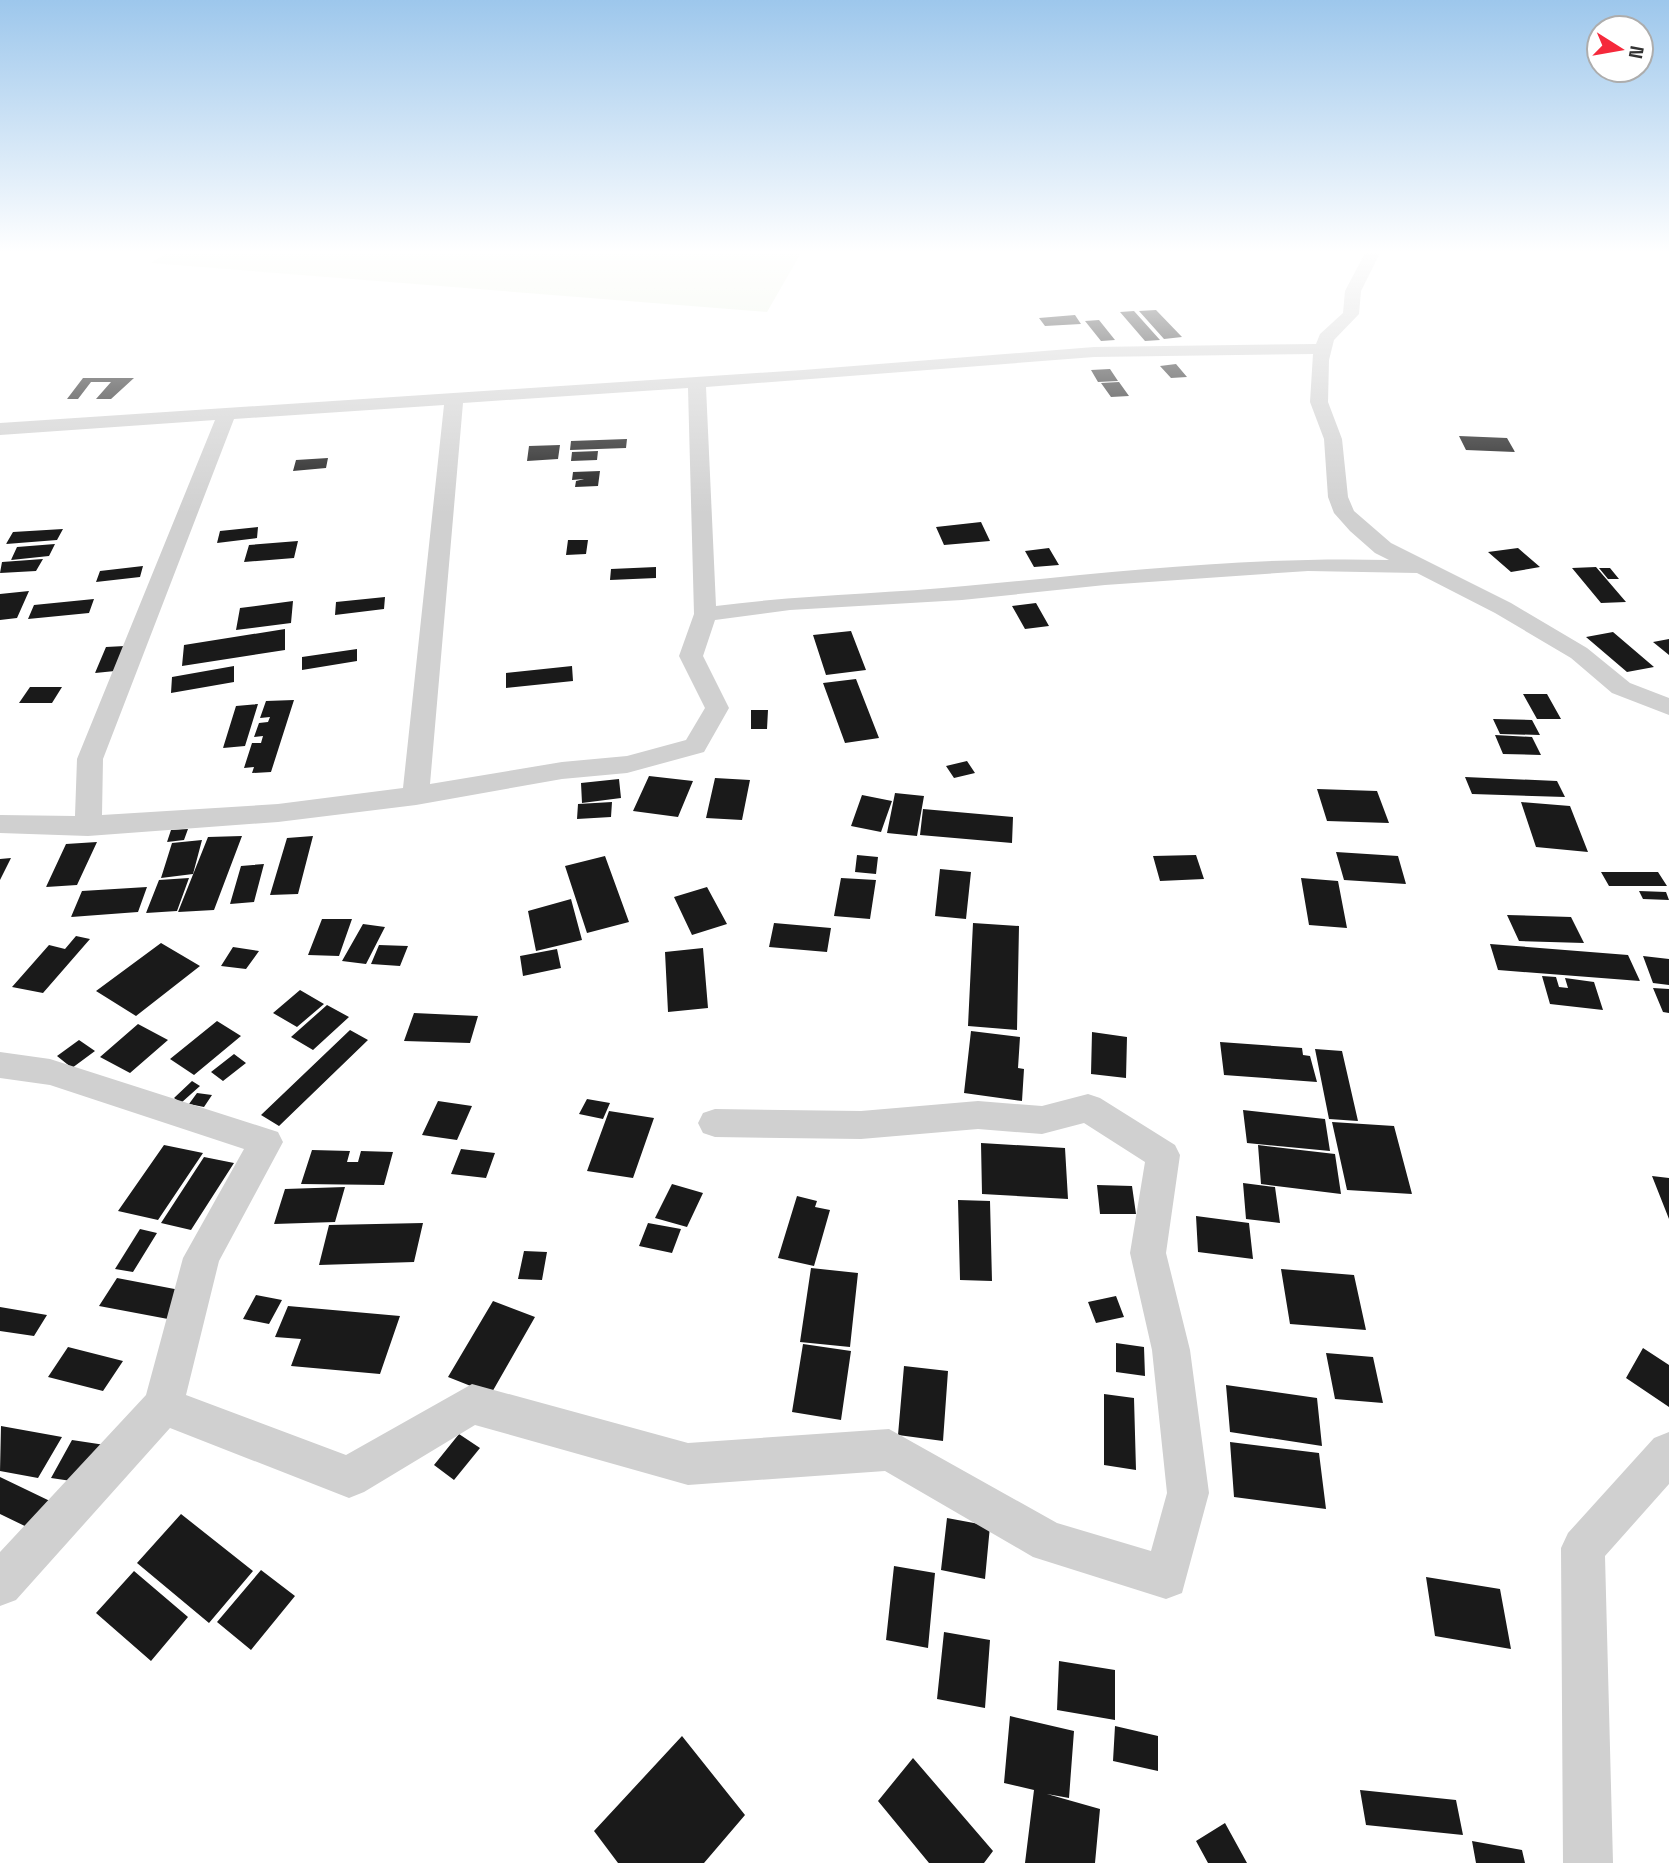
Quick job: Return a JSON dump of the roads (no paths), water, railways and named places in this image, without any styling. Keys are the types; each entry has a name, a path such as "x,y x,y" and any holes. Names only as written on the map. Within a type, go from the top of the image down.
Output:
{"street":[{"path":"1325,340 1320,360 1318,402 1333,439 1338,497 1344,513 1357,527 1383,548 1503,607 1579,653 1621,688 1669,707"},
{"path":"3,433 226,413 1094,352 1323,349"},
{"path":"0,824 88,827 326,810 558,771 620,766 695,746 717,708 691,656 705,614 697,382"},
{"path":"416,796 454,398"},
{"path":"88,827 90,759 226,413"},
{"path":"705,614 790,603 962,593 1105,578 1295,565 1425,567"},
{"path":"0,1065 50,1072 266,1142 201,1258 163,1406 0,1584"},
{"path":"163,1406 349,1477 472,1405 688,1464 889,1450 1048,1542 1166,1577 1188,1493 1171,1350 1148,1253 1163,1155 1088,1108 1042,1119 978,1115 861,1125 715,1123"},
{"path":"1588,1863 1583,1548 1669,1453"}]}
